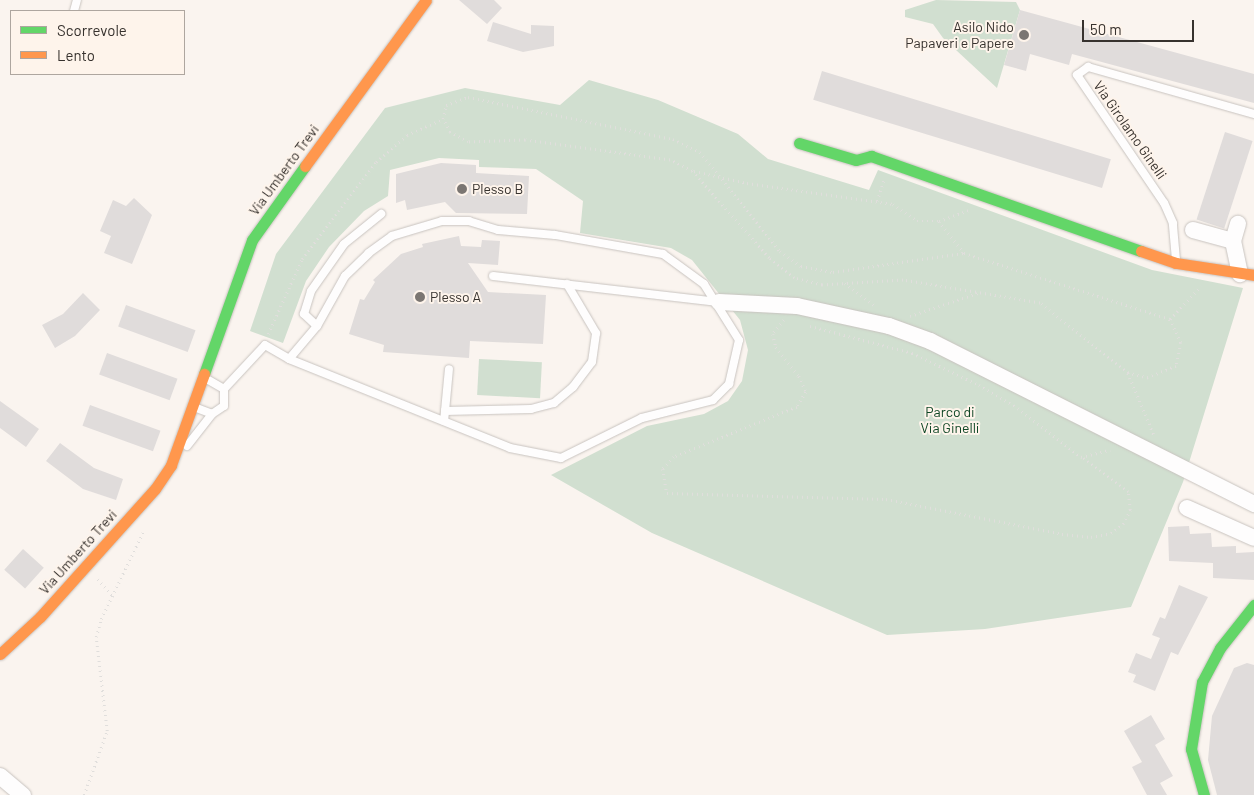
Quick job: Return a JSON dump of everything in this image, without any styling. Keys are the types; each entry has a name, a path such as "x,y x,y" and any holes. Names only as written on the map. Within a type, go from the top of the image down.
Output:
{"street":[{"name":"Via Umberto Trevi","path":"0,654 40,617 155,489 171,465 252,240 426,0"},
{"path":"798,142 856,160 871,156 1176,263 1247,275 1233,241 1238,224"},
{"path":"1193,230 1233,241"},
{"path":"719,302 797,306 888,326 930,341 1123,440 1152,452 1254,504"},
{"path":"1187,508 1254,538"},
{"path":"1204,795 1191,749 1202,682 1220,648 1254,605"},
{"path":"0,776 23,795"}],"lane":[{"name":"Via Girolamo Ginelli","path":"1176,263 1173,223 1164,203 1077,75 1088,67 1254,114"},
{"path":"317,326 304,314 311,291 344,244 381,214"},
{"path":"265,345 289,359 510,448 561,458 642,418 689,409 713,400 729,384 739,340 719,302 704,284 663,254 555,235 498,230 469,221 442,221 392,236 369,253 345,276 317,326 289,359"},
{"path":"493,276 719,302"},
{"path":"445,411 530,409 554,402 573,387 592,362 596,333 567,284"},
{"name":"Via Umberto Trevi","path":"171,465 212,414 224,406 224,389 265,345"},
{"path":"444,421 449,369"},
{"path":"202,378 224,389"},
{"path":"192,406 212,414"}],"path":[{"path":"692,171 769,258 794,278 822,285 903,280 1040,303 1128,373 1148,378 1176,366 1181,343 1170,319 964,253 833,272 800,266 780,251 724,179 700,152 673,139 631,128 468,97 446,105 443,119 450,132 468,142 534,142 670,160 692,171 724,179 890,203 917,221 939,221 972,210"},
{"path":"265,345 302,260 376,162 407,135 443,119"},
{"path":"939,221 964,253"},
{"path":"1170,319 1215,271"},
{"path":"845,283 878,308"},
{"path":"888,326 978,293"},
{"path":"794,319 785,320 773,334 776,347 798,376 806,392 797,407 674,457 663,468 667,493 886,499 1062,534 1091,537 1111,533 1123,524 1130,510 1128,492 1018,408 979,385 912,353 828,334 801,322"},
{"path":"1128,373 1154,429 1152,452"},
{"path":"1081,457 1108,451 1123,440"},
{"path":"84,795 107,731 96,637 101,619 143,530"}],"green space":[{"path":"936,0 1016,2 1020,10 997,88 943,38 933,24 905,17 905,10"},
{"name":"Parco di Via Ginelli","path":"589,80 658,100 738,134 768,159 869,190 878,170 1152,270 1243,288 1183,482 1131,607 985,629 887,635 652,533 551,475 647,426 704,414 728,401 742,381 748,350 740,320 692,260 671,248 580,233 583,201 536,169 479,167 479,160 439,158 390,170 388,196 364,211 329,247 306,281 283,343 250,331 276,254 385,108 465,88 560,105"},
{"path":"479,359 542,362 540,398 477,395"}],"building":[{"path":"459,0 494,0 502,8 487,24"},
{"path":"1020,10 1254,74 1254,103 1072,54 1069,65 1030,54 1026,71 1004,65"},
{"path":"493,22 531,34 531,25 554,26 554,46 523,52 487,41"},
{"path":"822,71 1111,159 1102,188 813,100"},
{"path":"1225,132 1253,141 1224,228 1197,219"},
{"name":"Plesso B","path":"441,163 476,165 476,173 529,176 527,214 456,213 445,202 407,210 405,200 396,203 396,174"},
{"path":"134,198 152,215 132,264 104,253 111,236 100,231 113,200 126,206"},
{"name":"Plesso A","path":"459,236 461,246 481,247 482,240 500,241 498,265 468,263 488,292 546,295 543,344 470,341 469,358 383,352 384,345 349,334 360,299 364,300 375,282 373,280 401,254 423,247 422,244"},
{"path":"83,293 100,310 75,336 55,348 42,325 63,314"},
{"path":"126,305 196,330 188,352 118,327"},
{"path":"107,353 177,379 170,400 99,375"},
{"path":"0,401 39,429 26,447 0,428"},
{"path":"90,405 160,431 153,451 82,426"},
{"path":"60,443 94,468 123,479 116,500 83,489 46,461"},
{"path":"1189,526 1190,534 1211,533 1212,547 1236,546 1236,553 1254,552 1254,580 1213,578 1213,563 1169,561 1168,527"},
{"path":"23,549 44,568 25,589 4,570"},
{"path":"1179,585 1208,597 1178,655 1171,652 1155,691 1133,682 1136,675 1128,672 1136,653 1151,659 1160,638 1152,635 1160,617 1165,619"},
{"path":"1247,663 1254,665 1254,795 1217,795 1208,760 1212,716 1234,668"},
{"path":"1151,715 1165,739 1155,745 1173,776 1160,783 1167,795 1147,795 1132,767 1142,762 1124,731"}],"traffic: fast":[{"path":"799,143 856,160 871,156 1141,251"},
{"path":"204,374 252,240 305,166"},
{"path":"1204,795 1191,749 1202,682 1220,648 1254,605"}],"traffic: slow":[{"path":"305,166 426,0"},
{"path":"1141,251 1176,263 1254,275"},
{"path":"0,654 40,617 155,489 171,465 204,374"}],"place":[{"name":"Asilo Nido Papaveri e Papere","path":"1024,35"},
{"name":"Plesso B","path":"462,189"},
{"name":"Plesso A","path":"420,297"}]}
